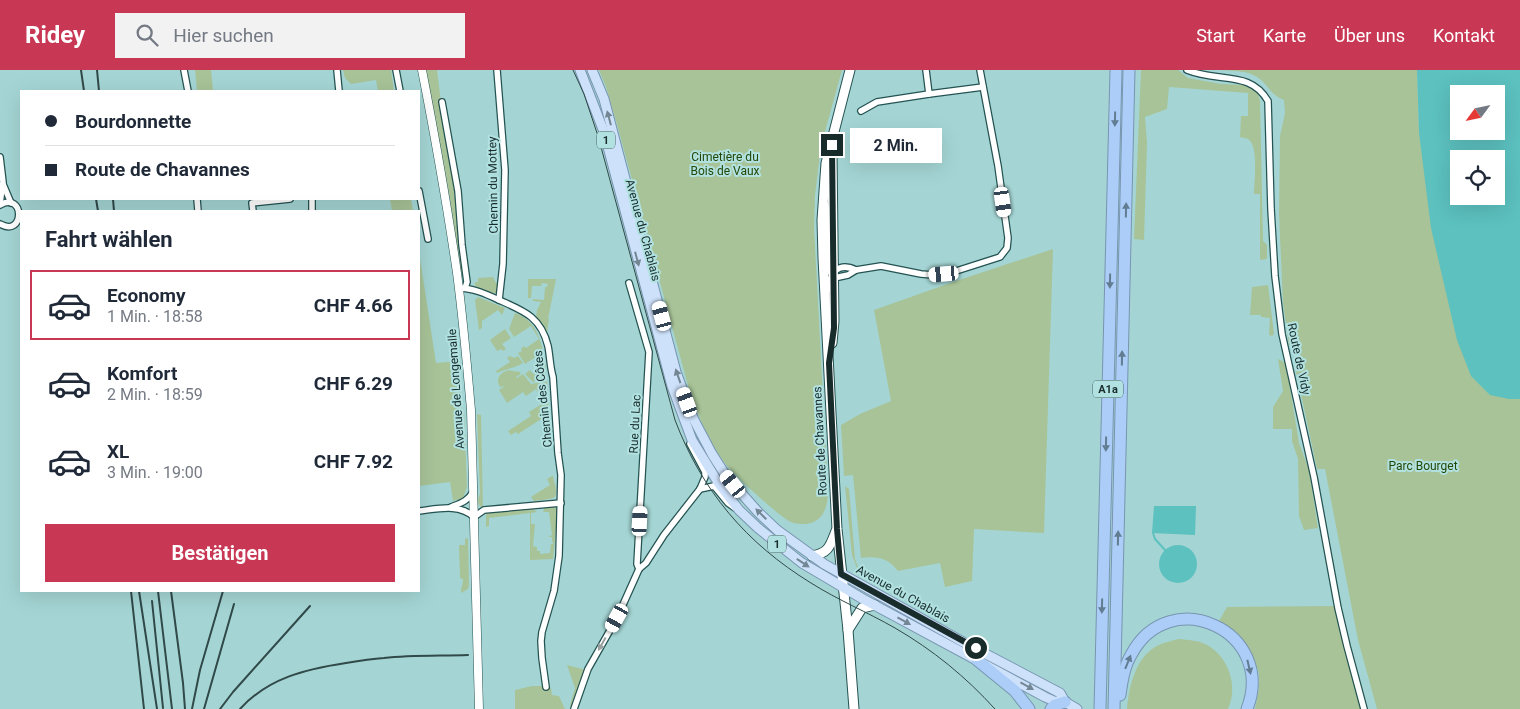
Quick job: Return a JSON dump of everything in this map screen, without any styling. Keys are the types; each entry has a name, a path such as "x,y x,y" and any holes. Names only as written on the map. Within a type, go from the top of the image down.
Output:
{"highway":[{"name":"A1a","path":"1100,709 1116,70"},
{"name":"A1a","path":"1116,709 1129,70"},
{"path":"1116,709 1125,668 1138,643 1165,624 1190,619 1220,627 1242,648 1250,665 1252,679 1252,690 1247,709"},
{"path":"977,660 1015,691 1029,709"},
{"path":"1051,709 1055,705 1065,702"}],"main road":[{"name":"Avenue du Chablais","path":"580,70 604,132 661,350 682,417 692,440 703,458 719,484 739,510 781,548 809,568 1054,701 1065,702 1077,709"},
{"name":"Avenue du Chablais","path":"592,70 604,99 676,372 693,418 712,454 740,493 777,530 812,556 963,642 1060,693 1065,702"},
{"name":"Route de Chavannes","path":"831,322 823,244 823,194 826,163 850,70"},
{"name":"Route de Chavannes","path":"832,145 834,259 836,274 829,363 837,529 855,709"},
{"path":"812,556 820,554 829,548 837,529"},
{"path":"848,630 862,608 875,605"}],"street":[{"path":"184,70 188,90"},
{"path":"337,70 339,90"},
{"path":"396,70 400,90"},
{"name":"Avenue de Longemalle","path":"422,70 462,288 471,410 479,709"},
{"name":"Chemin du Mottey","path":"497,70 505,170 504,264 499,300"},
{"path":"926,70 929,94"},
{"path":"836,274 850,267 856,270 881,266 920,274 944,274 989,261 1000,257 1005,252 1008,238 995,149 980,70"},
{"name":"Route de Vidy","path":"1187,70 1198,74 1240,75 1251,78 1262,89 1268,101 1275,276 1282,334 1314,477 1338,608 1364,709"},
{"path":"861,111 877,102 983,87"},
{"path":"442,102 458,191 467,282 462,288"},
{"path":"0,157 3,182 0,204 11,202"},
{"path":"0,224 10,226 18,221 19,212 11,202 3,182"},
{"name":"Route de Chavannes","path":"823,194 827,211 828,269 836,274"},
{"path":"420,196 428,239"},
{"path":"253,210 252,203 280,200"},
{"name":"Rue du Lac","path":"629,283 648,352 637,564 639,569"},
{"name":"Chemin des Côtes","path":"462,288 474,289 530,314 538,324 547,344 553,377 560,462 561,503 559,559 554,591 542,632 542,658 546,687"},
{"path":"682,417 688,441 705,472 700,489"},
{"path":"700,489 714,486 728,503 739,510"},
{"name":"Rue du Lac","path":"574,709 588,669 617,618 639,569 700,489"},
{"path":"420,511 452,507 466,501 473,492"},
{"path":"473,504 484,510 561,503"},
{"path":"452,507 466,510 474,517 484,510"}],"green space":[{"path":"195,70 211,70 213,90 197,90"},
{"path":"343,70 391,70 394,90 378,90 376,80 351,84 345,78"},
{"path":"426,70 437,70 441,102 439,103 453,181 463,272 460,272 450,200"},
{"name":"Cimetière du Bois de Vaux","path":"599,70 842,70 821,146 815,195 814,227 828,490 824,512 821,517 812,523 796,524 791,522 766,503 723,461 703,426 689,389 618,128"},
{"path":"1141,70 1178,70 1188,78 1221,84 1246,85 1257,92 1260,100 1263,241 1267,245 1267,259 1260,260 1260,194 1254,194 1254,149 1248,139 1240,137 1241,116 1248,116 1248,93 1169,87 1167,109 1145,117 1147,143 1144,240 1134,239"},
{"name":"Parc Bourget","path":"1218,70 1417,70 1419,133 1509,399 1520,399 1520,709 1377,709 1358,640 1325,469 1317,469 1295,366 1302,363 1298,345 1289,345 1283,303 1279,214 1280,136 1285,113 1284,100 1275,95 1261,80 1253,75 1238,71"},
{"path":"390,200 411,200 413,210 392,210"},
{"path":"1053,249 1044,533 974,529 972,581 945,587 940,563 898,571 890,563 882,559 872,557 861,558 853,475 844,476 841,425 860,414 891,401 874,310"},
{"path":"420,259 436,363 460,361 461,372 459,372 462,411 464,411 467,487 463,498 453,501 450,482 420,486"},
{"path":"493,277 496,283 499,284 496,293 490,293 475,286 478,278"},
{"path":"528,279 556,279 547,333 536,317 541,302 533,301 533,299 544,300 545,287 548,284 542,283 541,286 532,286 531,298 528,298"},
{"path":"1268,285 1274,334 1272,336 1269,335 1270,318 1261,317 1261,315 1250,315 1252,287"},
{"path":"478,297 505,308 502,315 498,310 482,321 482,328 479,330 475,300"},
{"path":"515,313 527,319 535,328 540,340 543,352 525,364 518,353 522,351 521,349 524,346 526,348 539,339 531,326 514,337 509,329"},
{"path":"505,329 511,338 502,344 506,349 497,351 490,340"},
{"path":"510,356 514,358 518,356 523,363 497,373 496,371 510,362 507,358"},
{"path":"1278,359 1286,363 1299,443 1309,470 1318,528 1304,530 1299,516 1298,459 1292,441 1292,429 1273,429 1273,407 1283,391"},
{"path":"545,361 546,377 533,382 525,374 530,370 533,374 541,369 539,364"},
{"path":"508,370 520,372 521,374 516,377 523,374 531,384 547,382 549,414 518,434 516,432 511,435 508,431 531,416 529,412 545,402 536,389 526,396 523,392 507,403 499,390 505,386 500,387 498,379"},
{"path":"477,414 481,415 483,508 478,502 480,494"},
{"path":"552,476 556,489 555,497 534,501 531,497 550,485 547,479"},
{"path":"845,486 849,489 857,568 852,555"},
{"path":"552,506 558,511 553,559 530,560 530,513 489,518 489,526 486,527 486,513 532,508 537,512 531,513 531,524 535,524 533,546 537,547 537,551 540,551 540,554 550,553 553,542 552,537 548,537 552,535 549,512 543,512 545,507"},
{"path":"468,538 469,585 468,589 461,593 463,579 460,578 459,545 465,545 465,539"},
{"path":"1334,606 1361,709 1255,709 1259,685 1258,671 1247,645 1232,630 1219,621 1227,607"},
{"path":"1178,639 1202,643 1213,649 1225,663 1232,681 1231,700 1228,709 1127,709 1132,681 1139,664 1151,650 1166,642"},
{"path":"567,665 586,670 571,709 570,705 575,688"},
{"path":"532,686 551,688 552,695 559,696 565,709 515,709 515,690"}],"water":[{"path":"1417,70 1520,70 1520,399 1490,395 1471,376 1457,340 1431,228 1419,133"},
{"path":"1154,506 1196,506 1195,535 1152,533"},
{"path":"1178,545 1192,550 1197,564 1192,578 1178,583 1164,578 1159,564 1164,550"}],"waterway":[{"path":"1153,533 1155,539 1165,550"}],"tram line":[{"path":"573,70 584,94 598,136 675,420 686,446 713,492 729,513 766,551 821,589 923,645 961,675 995,709"}],"railway":[{"path":"81,70 84,90"},
{"path":"97,70 99,90"},
{"path":"96,200 98,210"},
{"path":"113,200 114,210"},
{"path":"131,592 144,709"},
{"path":"139,592 157,709"},
{"path":"158,592 172,709"},
{"path":"171,592 185,709"},
{"path":"192,709 200,670 223,592"},
{"path":"152,601 163,708"},
{"path":"204,709 234,604"},
{"path":"220,709 310,606"},
{"path":"240,709 251,698 275,682 316,668 394,657 468,655"}],"route":[{"path":"832,145 834,328 829,363 841,574 976,648"}]}
